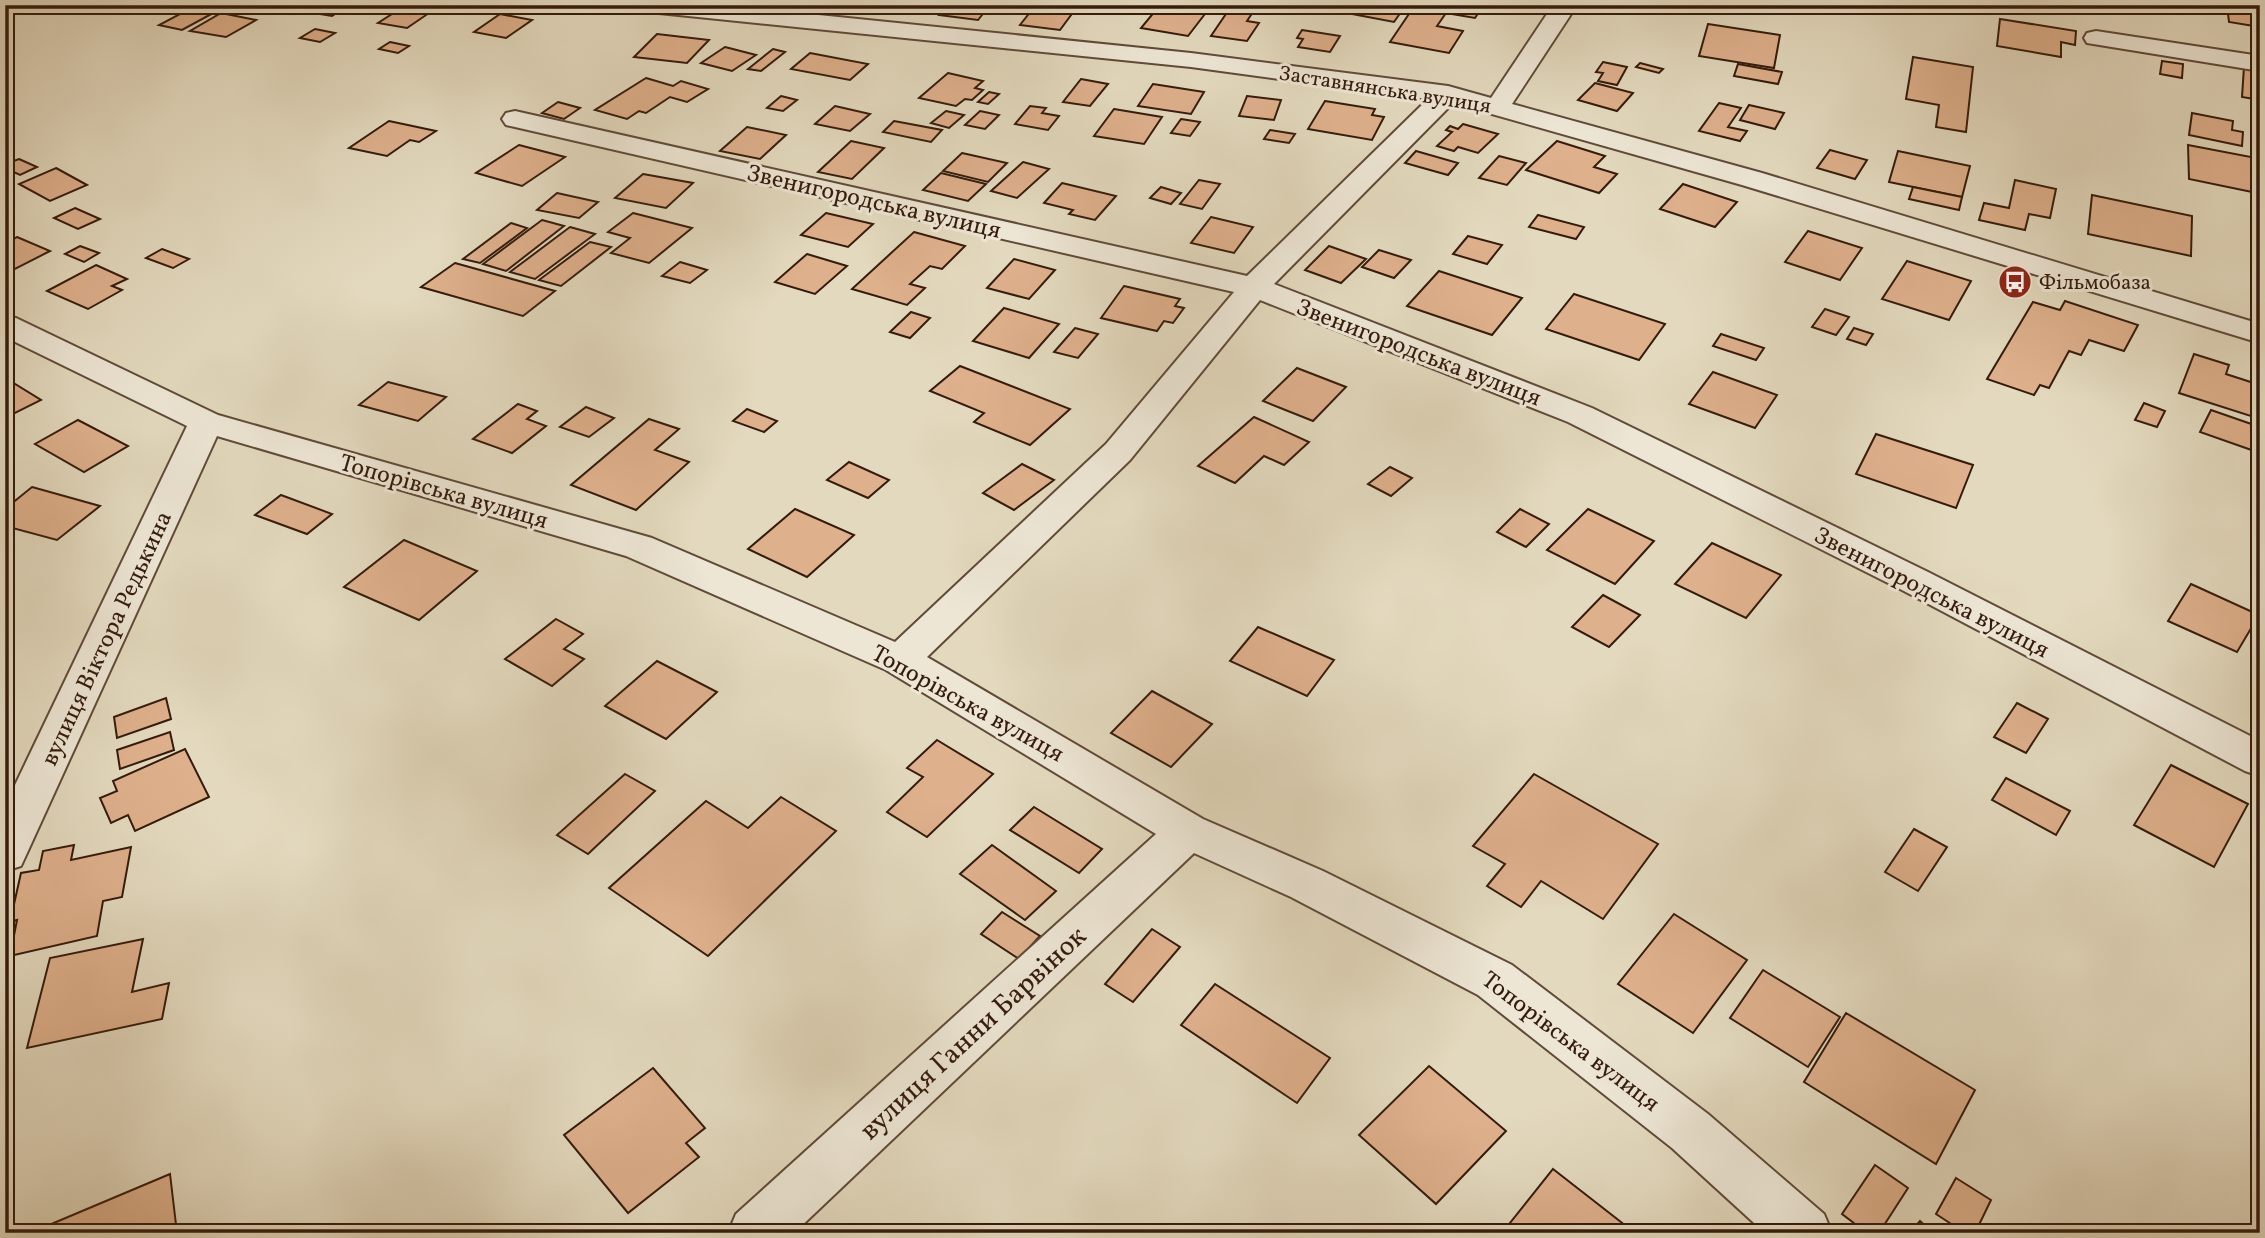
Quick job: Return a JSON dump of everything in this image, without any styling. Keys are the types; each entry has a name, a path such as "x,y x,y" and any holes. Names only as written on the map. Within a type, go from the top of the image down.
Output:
{"street":[{"name":"Заставнянська вулиця","path":"649,5 1191,60 1448,94 1765,183 2260,334"},
{"path":"1498,106 1565,5"},
{"path":"2096,38 2260,64"},
{"path":"900,660 1118,452 1254,287 1448,94"},
{"name":"Звенигородська вулиця","path":"515,118 1254,287 1580,415 1927,588 2260,760"},
{"name":"Топорівська вулиця","path":"5,325 206,422 639,547 900,660 1188,831 1307,884 1495,980 1690,1130 1805,1233"},
{"name":"вулиця Віктора Редькина","path":"5,853 206,422"},
{"name":"вулиця Ганни Барвінок","path":"755,1233 962,1044 1188,831"}],"building":[{"path":"197,5 228,5 182,30 159,25"},
{"path":"310,5 349,5 332,16 301,11"},
{"path":"947,5 990,5 978,20 939,15"},
{"path":"1160,5 1208,10 1188,36 1141,28"},
{"path":"1232,5 1257,6 1247,21 1259,23 1247,41 1211,36"},
{"path":"1353,5 1401,12 1394,22 1347,13"},
{"path":"1415,5 1483,6 1475,18 1446,13 1437,26 1463,31 1449,53 1390,42"},
{"path":"2227,5 2260,7 2260,27 2229,22"},
{"path":"1035,6 1074,11 1060,30 1020,25"},
{"path":"403,7 432,11 407,28 378,23"},
{"path":"221,13 256,20 226,37 190,31"},
{"path":"500,14 532,20 506,38 474,32"},
{"path":"2000,19 2076,31 2075,45 2061,42 2061,57 1997,46"},
{"path":"1708,24 1780,35 1774,68 1699,56"},
{"path":"315,29 335,33 320,42 300,38"},
{"path":"1302,30 1340,36 1330,52 1298,47 1303,39 1297,38"},
{"path":"657,34 709,40 687,63 634,57"},
{"path":"390,42 409,46 398,53 379,49"},
{"path":"725,47 756,55 732,71 701,63"},
{"path":"773,49 785,52 761,71 748,69"},
{"path":"810,53 868,64 850,80 791,69"},
{"path":"1913,57 1973,67 1966,132 1936,127 1939,105 1906,99"},
{"path":"2162,61 2183,64 2182,78 2160,74"},
{"path":"1603,62 1627,67 1617,85 1598,81 1603,73 1596,72"},
{"path":"1640,63 1663,69 1659,73 1636,67"},
{"path":"1738,64 1782,72 1778,84 1734,76"},
{"path":"2244,67 2260,70 2260,100 2242,97"},
{"path":"948,73 983,81 975,88 983,90 972,100 965,99 956,106 919,98"},
{"path":"646,78 673,86 681,81 708,89 687,102 670,97 646,113 639,111 627,119 595,110"},
{"path":"1081,79 1108,84 1090,106 1063,102"},
{"path":"1595,83 1633,93 1617,111 1578,100"},
{"path":"1153,84 1204,92 1191,114 1138,106"},
{"path":"989,92 999,94 988,104 978,102"},
{"path":"781,96 797,100 783,111 767,108"},
{"path":"1247,96 1281,100 1274,120 1239,116"},
{"path":"1325,101 1375,109 1372,115 1384,117 1372,140 1308,129"},
{"path":"558,102 580,108 564,119 542,113"},
{"path":"1719,103 1741,108 1728,127 1747,131 1740,141 1699,131"},
{"path":"1749,105 1784,113 1775,129 1740,120"},
{"path":"835,106 870,114 850,131 815,124"},
{"path":"1030,106 1046,108 1042,113 1059,116 1048,130 1015,124"},
{"path":"1114,109 1162,117 1144,144 1094,136"},
{"path":"946,111 964,115 949,128 931,123"},
{"path":"980,111 999,115 985,129 965,125"},
{"path":"2192,113 2233,121 2232,130 2243,132 2242,146 2189,135"},
{"path":"1181,119 1200,122 1190,136 1171,133"},
{"path":"389,121 436,131 419,142 410,140 387,156 349,148"},
{"path":"894,121 942,130 931,142 883,132"},
{"path":"1463,124 1498,134 1478,153 1458,147 1454,151 1437,146 1452,132 1446,130 1450,126 1458,129"},
{"path":"747,127 786,135 760,159 720,151"},
{"path":"1270,130 1295,134 1289,143 1264,139"},
{"path":"851,141 884,148 852,179 818,172"},
{"path":"1557,141 1605,156 1594,167 1617,174 1599,193 1526,170"},
{"path":"519,145 565,157 522,186 476,173"},
{"path":"2188,145 2251,157 2252,192 2189,179"},
{"path":"1830,150 1867,160 1855,179 1817,168"},
{"path":"1416,151 1458,163 1448,175 1405,163"},
{"path":"1898,151 1970,166 1962,197 1889,182"},
{"path":"962,153 1007,163 988,182 943,171"},
{"path":"1499,156 1526,163 1507,185 1479,178"},
{"path":"19,159 37,167 20,175 5,168 5,164"},
{"path":"1023,162 1049,169 1017,198 991,191"},
{"path":"56,168 87,185 50,201 19,184"},
{"path":"941,173 986,184 968,201 923,190"},
{"path":"643,174 693,183 666,208 615,198"},
{"path":"1199,180 1220,184 1202,209 1180,204"},
{"path":"2015,180 2056,189 2050,218 2029,214 2025,230 1979,220 1984,203 2009,208"},
{"path":"1062,183 1116,196 1095,220 1069,214 1073,210 1044,203"},
{"path":"1683,184 1737,202 1715,227 1660,209"},
{"path":"1161,187 1181,193 1171,204 1150,198"},
{"path":"1913,187 1962,197 1959,210 1909,199"},
{"path":"557,193 598,202 579,218 537,210"},
{"path":"2092,195 2192,216 2191,256 2088,234"},
{"path":"75,208 100,219 78,229 54,218"},
{"path":"633,213 692,228 649,263 611,253 630,238 608,232"},
{"path":"826,213 873,224 848,247 801,235"},
{"path":"1538,215 1584,227 1576,239 1529,227"},
{"path":"1211,217 1253,227 1234,253 1191,243"},
{"path":"542,220 564,226 506,271 483,264"},
{"path":"511,223 527,228 480,263 463,259"},
{"path":"570,227 595,234 535,279 510,272"},
{"path":"1808,231 1862,248 1840,280 1785,262"},
{"path":"914,232 965,246 942,269 930,266 910,284 925,288 907,305 852,289"},
{"path":"1468,236 1502,245 1487,264 1453,254"},
{"path":"17,237 50,251 13,270 5,266 5,243"},
{"path":"590,242 611,247 561,286 539,280"},
{"path":"80,246 99,253 84,262 65,254"},
{"path":"1329,246 1366,259 1341,283 1305,270"},
{"path":"162,249 189,259 173,268 146,258"},
{"path":"1379,250 1411,260 1394,278 1362,267"},
{"path":"807,254 847,266 815,294 775,282"},
{"path":"1014,259 1055,270 1029,299 987,288"},
{"path":"1907,261 1971,281 1949,320 1882,299"},
{"path":"680,262 707,270 690,283 662,276"},
{"path":"455,263 555,291 523,316 421,287"},
{"path":"96,265 127,279 112,286 122,290 88,309 47,291"},
{"path":"1439,271 1522,298 1492,335 1407,306"},
{"path":"1124,286 1180,299 1175,306 1184,308 1173,323 1164,321 1157,331 1101,318"},
{"path":"1574,294 1665,324 1639,360 1546,329"},
{"path":"2065,301 2138,325 2124,351 2089,340 2081,355 2069,351 2049,388 2040,385 2034,395 1987,379 2033,302 2060,310"},
{"path":"1004,308 1059,324 1029,358 973,341"},
{"path":"1825,309 1849,317 1836,335 1812,327"},
{"path":"911,312 930,318 910,338 890,332"},
{"path":"1075,328 1098,334 1078,358 1054,352"},
{"path":"1854,328 1873,334 1866,345 1847,339"},
{"path":"1721,334 1764,348 1756,360 1713,346"},
{"path":"2194,354 2229,365 2226,374 2260,385 2260,419 2179,393"},
{"path":"960,366 1070,409 1030,445 974,422 984,413 930,391"},
{"path":"1297,368 1346,387 1313,421 1263,401"},
{"path":"1713,372 1777,395 1755,428 1689,404"},
{"path":"7,379 41,400 5,418"},
{"path":"388,382 446,397 418,421 359,405"},
{"path":"2144,403 2165,411 2157,427 2135,420"},
{"path":"518,404 537,411 527,419 546,426 512,453 473,439"},
{"path":"586,407 614,418 589,437 560,427"},
{"path":"747,409 777,421 764,432 733,421"},
{"path":"2211,410 2260,427 2260,453 2200,432"},
{"path":"1254,417 1309,442 1284,465 1264,456 1235,483 1198,466"},
{"path":"649,419 679,429 655,450 689,462 636,510 571,485"},
{"path":"78,420 128,446 84,472 35,444"},
{"path":"1876,434 1973,465 1956,508 1856,474"},
{"path":"849,462 889,480 868,498 827,480"},
{"path":"1022,464 1054,480 1014,510 983,493"},
{"path":"1390,467 1412,478 1391,496 1368,484"},
{"path":"32,487 100,506 57,540 5,526 5,509"},
{"path":"281,495 332,514 307,534 255,515"},
{"path":"795,509 854,535 807,577 748,549"},
{"path":"1520,509 1549,524 1526,547 1497,532"},
{"path":"1588,509 1654,541 1615,584 1547,550"},
{"path":"404,540 477,571 419,620 344,587"},
{"path":"1712,543 1781,575 1746,618 1675,584"},
{"path":"2191,584 2259,615 2237,652 2168,621"},
{"path":"1603,595 1640,615 1609,647 1572,627"},
{"path":"556,619 583,634 564,649 584,659 552,686 505,659"},
{"path":"1258,627 1334,660 1307,696 1230,661"},
{"path":"657,661 717,692 666,739 605,706"},
{"path":"1152,691 1212,724 1171,767 1111,733"},
{"path":"166,698 171,719 117,738 114,717"},
{"path":"2017,703 2048,719 2026,753 1994,737"},
{"path":"170,732 174,750 120,769 117,750"},
{"path":"937,740 993,774 927,837 887,812 923,777 907,768"},
{"path":"185,749 209,797 135,831 128,815 111,823 100,798 117,791 113,781"},
{"path":"2171,765 2248,804 2214,867 2134,825"},
{"path":"625,774 655,791 588,854 557,835"},
{"path":"1534,774 1658,844 1603,919 1541,881 1521,907 1487,886 1505,864 1473,846"},
{"path":"2006,778 2070,811 2056,835 1992,800"},
{"path":"781,797 836,831 708,956 609,888 706,801 748,828"},
{"path":"1034,807 1102,849 1079,873 1010,830"},
{"path":"1914,829 1947,847 1918,891 1885,872"},
{"path":"74,845 71,860 131,847 122,897 103,901 97,936 10,956 17,920 10,922 21,873 39,870 43,851"},
{"path":"992,845 1056,891 1025,920 960,874"},
{"path":"1002,912 1040,936 1019,959 981,934"},
{"path":"1674,914 1747,960 1693,1033 1618,984"},
{"path":"1152,929 1180,947 1133,1002 1105,984"},
{"path":"143,939 132,992 169,983 162,1019 27,1048 50,958"},
{"path":"1763,970 1840,1017 1808,1067 1730,1018"},
{"path":"1215,984 1330,1058 1297,1103 1181,1025"},
{"path":"1846,1013 1975,1090 1936,1164 1804,1082"},
{"path":"1429,1066 1506,1131 1436,1204 1359,1135"},
{"path":"653,1068 705,1128 686,1143 699,1157 628,1213 564,1135"},
{"path":"1875,1165 1908,1188 1879,1233 1867,1233 1842,1214"},
{"path":"1553,1169 1635,1233 1502,1233"},
{"path":"170,1174 177,1233 30,1233"},
{"path":"1956,1178 1991,1200 1975,1233 1965,1233 1936,1214"},
{"path":"1920,1221 1933,1233 1910,1233"}],"place":[{"name":"Фільмобаза","path":"2015,282"}]}
